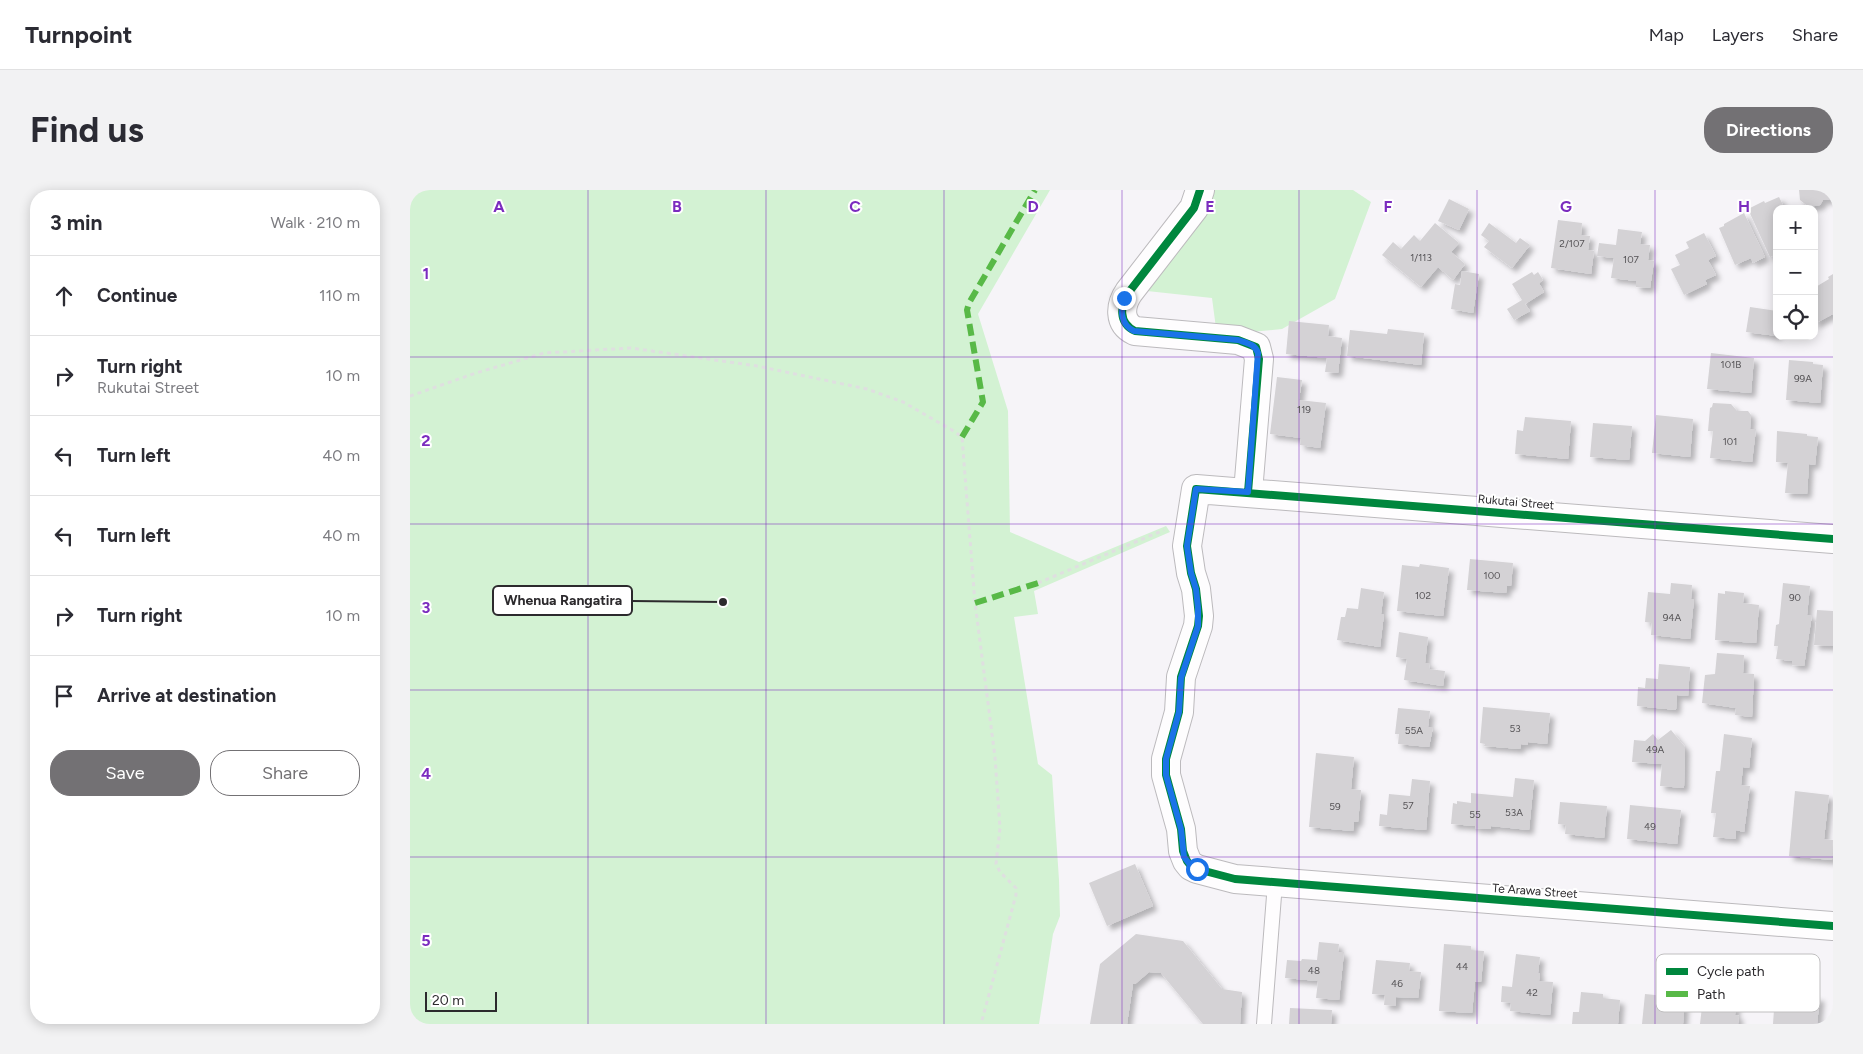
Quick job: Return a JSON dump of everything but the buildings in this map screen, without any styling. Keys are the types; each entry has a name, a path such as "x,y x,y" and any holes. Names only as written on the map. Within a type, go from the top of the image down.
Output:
{"street":[{"path":"1200,190 1194,208 1129,292 1122,306 1122,313 1126,324 1134,331 1238,340 1256,347 1259,359 1248,492"},
{"name":"Rukutai Street","path":"1196,489 1833,539"},
{"name":"Te Arawa Street","path":"1196,489 1187,546 1196,589 1198,626 1181,678 1179,712 1166,759 1166,775 1181,829 1183,851 1191,866 1235,880 1833,926"}],"lane":[{"path":"1264,1024 1276,883"}],"path":[{"path":"410,396 476,373 544,353 631,348 757,366 867,389 903,402 952,430 962,438 975,603 995,757 1000,828 996,864 997,869 1016,888 1016,895 980,1024"},
{"path":"1038,583 1164,530"}],"green space":[{"path":"410,190 1050,190 978,314 1008,411 1010,532 1079,562 1166,526 1170,532 1034,591 1038,614 1014,617 1038,764 1052,775 1059,880 1060,916 1053,934 1039,1024 410,1024"},
{"path":"1202,190 1353,190 1371,202 1335,299 1282,329 1251,332 1216,328 1212,298 1147,291 1212,203"}],"marked path":[{"path":"962,437 983,402 967,310 969,303 1035,190"},
{"path":"975,603 1038,583"}],"cycle path":[{"path":"1200,190 1194,208 1129,292 1124,302 1122,313 1123,319 1129,328 1135,331 1238,340 1256,347 1259,359 1248,492"},
{"path":"1833,539 1196,489 1187,546 1191,573 1196,589 1199,616 1198,626 1181,677 1179,712 1166,759 1166,775 1181,829 1183,851 1187,861 1197,869 1235,879 1833,926"}],"place":[{"name":"Whenua Rangatira","path":"723,602"}],"route":[{"path":"1124,298 1122,306 1123,319 1130,329 1134,331 1238,340 1256,347 1259,359 1248,492 1196,489 1187,546 1191,573 1196,589 1199,616 1194,640 1181,678 1179,712 1166,759 1166,775 1181,829 1184,857 1191,866 1197,869"}]}
